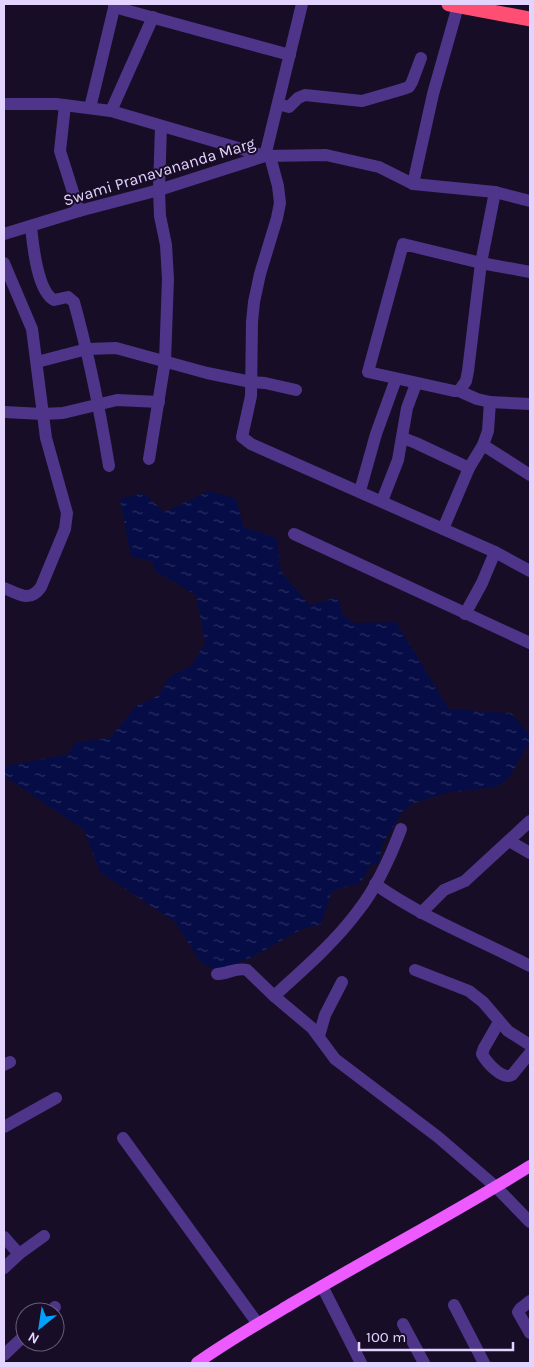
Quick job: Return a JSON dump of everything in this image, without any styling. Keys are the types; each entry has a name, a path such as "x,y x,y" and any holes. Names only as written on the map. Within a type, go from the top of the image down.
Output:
{"highway":[{"path":"453,5 530,19"}],"main road":[{"path":"197,1363 220,1346 530,1166"}],"street":[{"path":"302,4 267,156 278,186 280,203 254,302 251,396 242,437 245,441 495,552 530,571"},
{"path":"414,184 453,5"},
{"path":"90,108 115,6 290,55"},
{"path":"111,112 153,17"},
{"path":"278,104 289,106 305,95 362,101 400,90 408,87 412,82 421,58"},
{"path":"4,104 56,104 111,112 267,156"},
{"path":"65,105 60,151 78,211"},
{"path":"149,459 165,361 168,279 166,246 160,216 161,126"},
{"name":"Swami Pranavananda Marg","path":"4,234 78,211 159,190 267,156 326,155 379,167 414,184 495,192 530,201"},
{"path":"459,391 466,381 468,371 481,263 495,192"},
{"path":"30,227 35,264 47,295 54,300 68,297 74,302 99,403 109,466"},
{"path":"530,272 481,263 403,244 368,372 416,384 459,391 477,399 490,402 530,404"},
{"path":"4,263 29,320 37,362 46,438 67,513 45,579 36,594 31,597 25,596 4,588"},
{"path":"37,362 87,349 116,348 207,373 251,382 265,382 296,390"},
{"path":"360,492 376,434 396,379"},
{"path":"382,501 398,460 407,408 416,384"},
{"path":"4,412 43,414 63,412 117,400 159,402"},
{"path":"443,529 469,468 488,431 490,402"},
{"path":"402,438 469,468"},
{"path":"483,444 530,475"},
{"path":"294,534 530,643"},
{"path":"465,614 482,583 495,552"},
{"path":"421,912 444,890 465,881 530,821"},
{"path":"274,996 358,911 386,866 401,829"},
{"path":"509,841 530,853"},
{"path":"375,884 421,912 530,966"},
{"path":"217,974 225,974 242,968 247,970 318,1036 335,1059 438,1138 496,1187 530,1222"},
{"path":"415,970 469,991 482,1002 508,1031 530,1045"},
{"path":"318,1036 325,1015 342,982"},
{"path":"499,1022 484,1048 482,1054 485,1059 504,1076 509,1077 530,1052"},
{"path":"4,1127 56,1098"},
{"path":"123,1138 258,1324"},
{"path":"4,1268 19,1254 44,1236"},
{"path":"4,1237 19,1254"},
{"path":"322,1286 361,1363"},
{"path":"530,1301 518,1312 530,1333"},
{"path":"454,1305 484,1363"},
{"path":"403,1324 424,1363"},
{"path":"9,1363 4,1357 15,1345"}],"water":[{"path":"209,491 236,499 244,527 277,538 281,572 310,605 338,597 343,616 355,623 396,622 449,709 511,713 530,735 530,741 508,779 496,787 445,793 414,803 402,812 381,847 380,863 371,865 360,883 332,891 321,924 302,929 252,957 217,971 200,961 175,922 100,872 84,830 4,776 6,766 68,754 76,742 110,738 136,706 159,695 169,677 191,666 205,643 196,595 155,571 152,561 131,557 120,499 144,493 164,512"}]}
